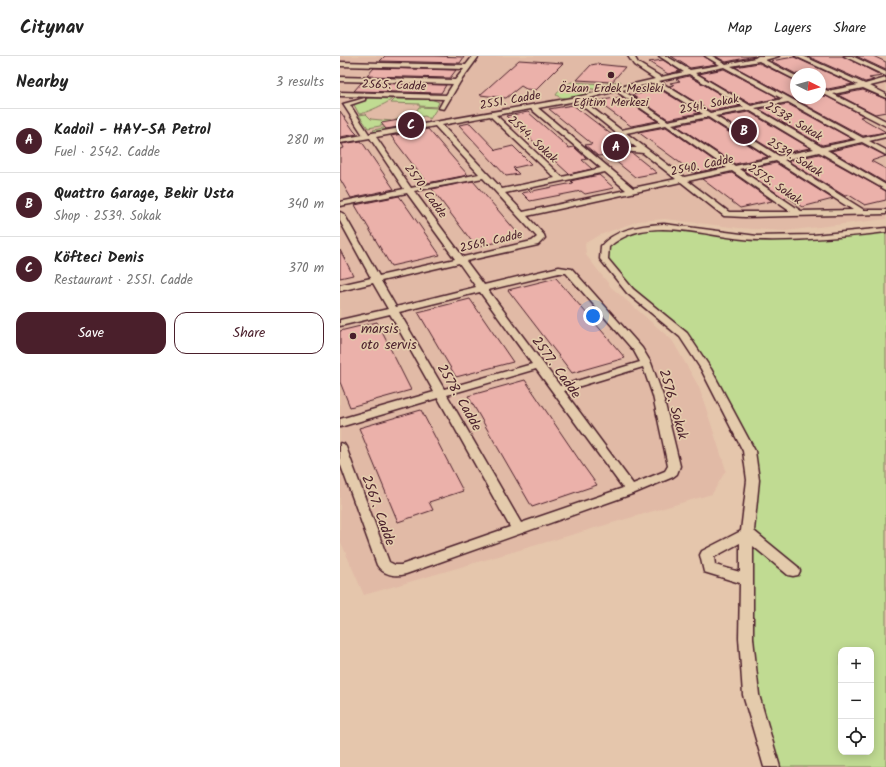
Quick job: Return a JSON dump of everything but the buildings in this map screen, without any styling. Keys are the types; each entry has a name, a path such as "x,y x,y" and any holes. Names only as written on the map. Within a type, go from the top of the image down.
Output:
{"street":[{"path":"344,84 369,56"},
{"path":"476,56 448,97 441,117 477,117"},
{"name":"2539. Sokak","path":"631,56 636,64 709,115 864,212"},
{"name":"2538. Sokak","path":"662,56 886,188"},
{"path":"708,56 886,153"},
{"name":"2551. Cadde","path":"340,141 369,136 441,117 477,117 577,99 757,57 776,56"},
{"path":"798,56 886,96"},
{"path":"847,56 886,74"},
{"path":"757,57 790,75"},
{"path":"340,64 355,72 457,82"},
{"path":"340,79 355,72 468,67"},
{"path":"826,93 886,80"},
{"name":"2575. Sokak","path":"618,90 800,214"},
{"name":"2565. Cadde","path":"340,94 448,97"},
{"name":"2570. Cadde","path":"370,95 346,104 461,260"},
{"path":"826,95 886,124"},
{"path":"577,99 727,214 745,215 886,212"},
{"name":"2541. Sokak","path":"623,134 667,123 789,100"},
{"path":"533,107 632,191"},
{"name":"2544. Sokak","path":"491,114 560,179"},
{"name":"2569. Cadde","path":"340,288 539,242 541,238 540,235 485,175 441,117"},
{"path":"623,134 617,142 617,144 623,149 645,151"},
{"name":"2540. Cadde","path":"522,215 886,135"},
{"path":"500,192 607,169"},
{"path":"340,204 485,175"},
{"name":"2578. Cadde","path":"340,214 518,529"},
{"path":"772,767 751,695 746,638 746,533 753,480 749,451 706,369 684,335 630,291 604,259 605,246 614,238 645,227 664,226 757,238 813,236 886,230"},
{"name":"2577. Cadde","path":"461,260 631,490"},
{"name":"2576. Sokak","path":"340,323 559,270 569,270 638,350 650,371 658,396 674,466 673,471 669,474 631,490 401,570"},
{"path":"557,390 646,363"},
{"path":"340,423 538,365"},
{"name":"2567. Cadde","path":"340,447 384,565 392,570 401,570"},
{"path":"746,533 793,571"},
{"path":"745,579 709,568 707,555 746,533"}],"shaded area":[{"path":"340,56 886,56 886,219 785,231 739,228 665,219 638,221 600,235 585,243 586,255 611,287 672,340 699,387 726,470 712,494 364,595 340,540"}],"green space":[{"path":"571,82 604,84 621,82 602,87 607,89 627,84 629,85 605,91 567,85"},
{"path":"561,88 592,93 573,98 564,98 556,95"},
{"path":"369,98 392,99 377,108 359,114 353,103"},
{"path":"395,99 431,99 439,102 437,107 419,106 419,104 391,103"},
{"path":"419,107 437,108 430,119 425,116 394,121 405,115 415,113"},
{"path":"366,114 371,119 391,121 395,128 375,132 373,130 388,127 386,125 368,128 359,115"},
{"path":"664,226 720,233 783,238 886,230 886,767 772,767 751,695 749,451 684,335 630,291 604,259 605,246 614,238 645,227"}],"place":[{"name":"Özkan Erdek Mesleki Eğitim Merkezi","path":"611,75"},
{"name":"Köfteci Denis","path":"411,125"},
{"name":"Quattro Garage, Bekir Usta","path":"744,131"},
{"name":"Kadoil - HAY-SA Petrol","path":"616,147"},
{"name":"marsis oto servis","path":"353,336"}]}
